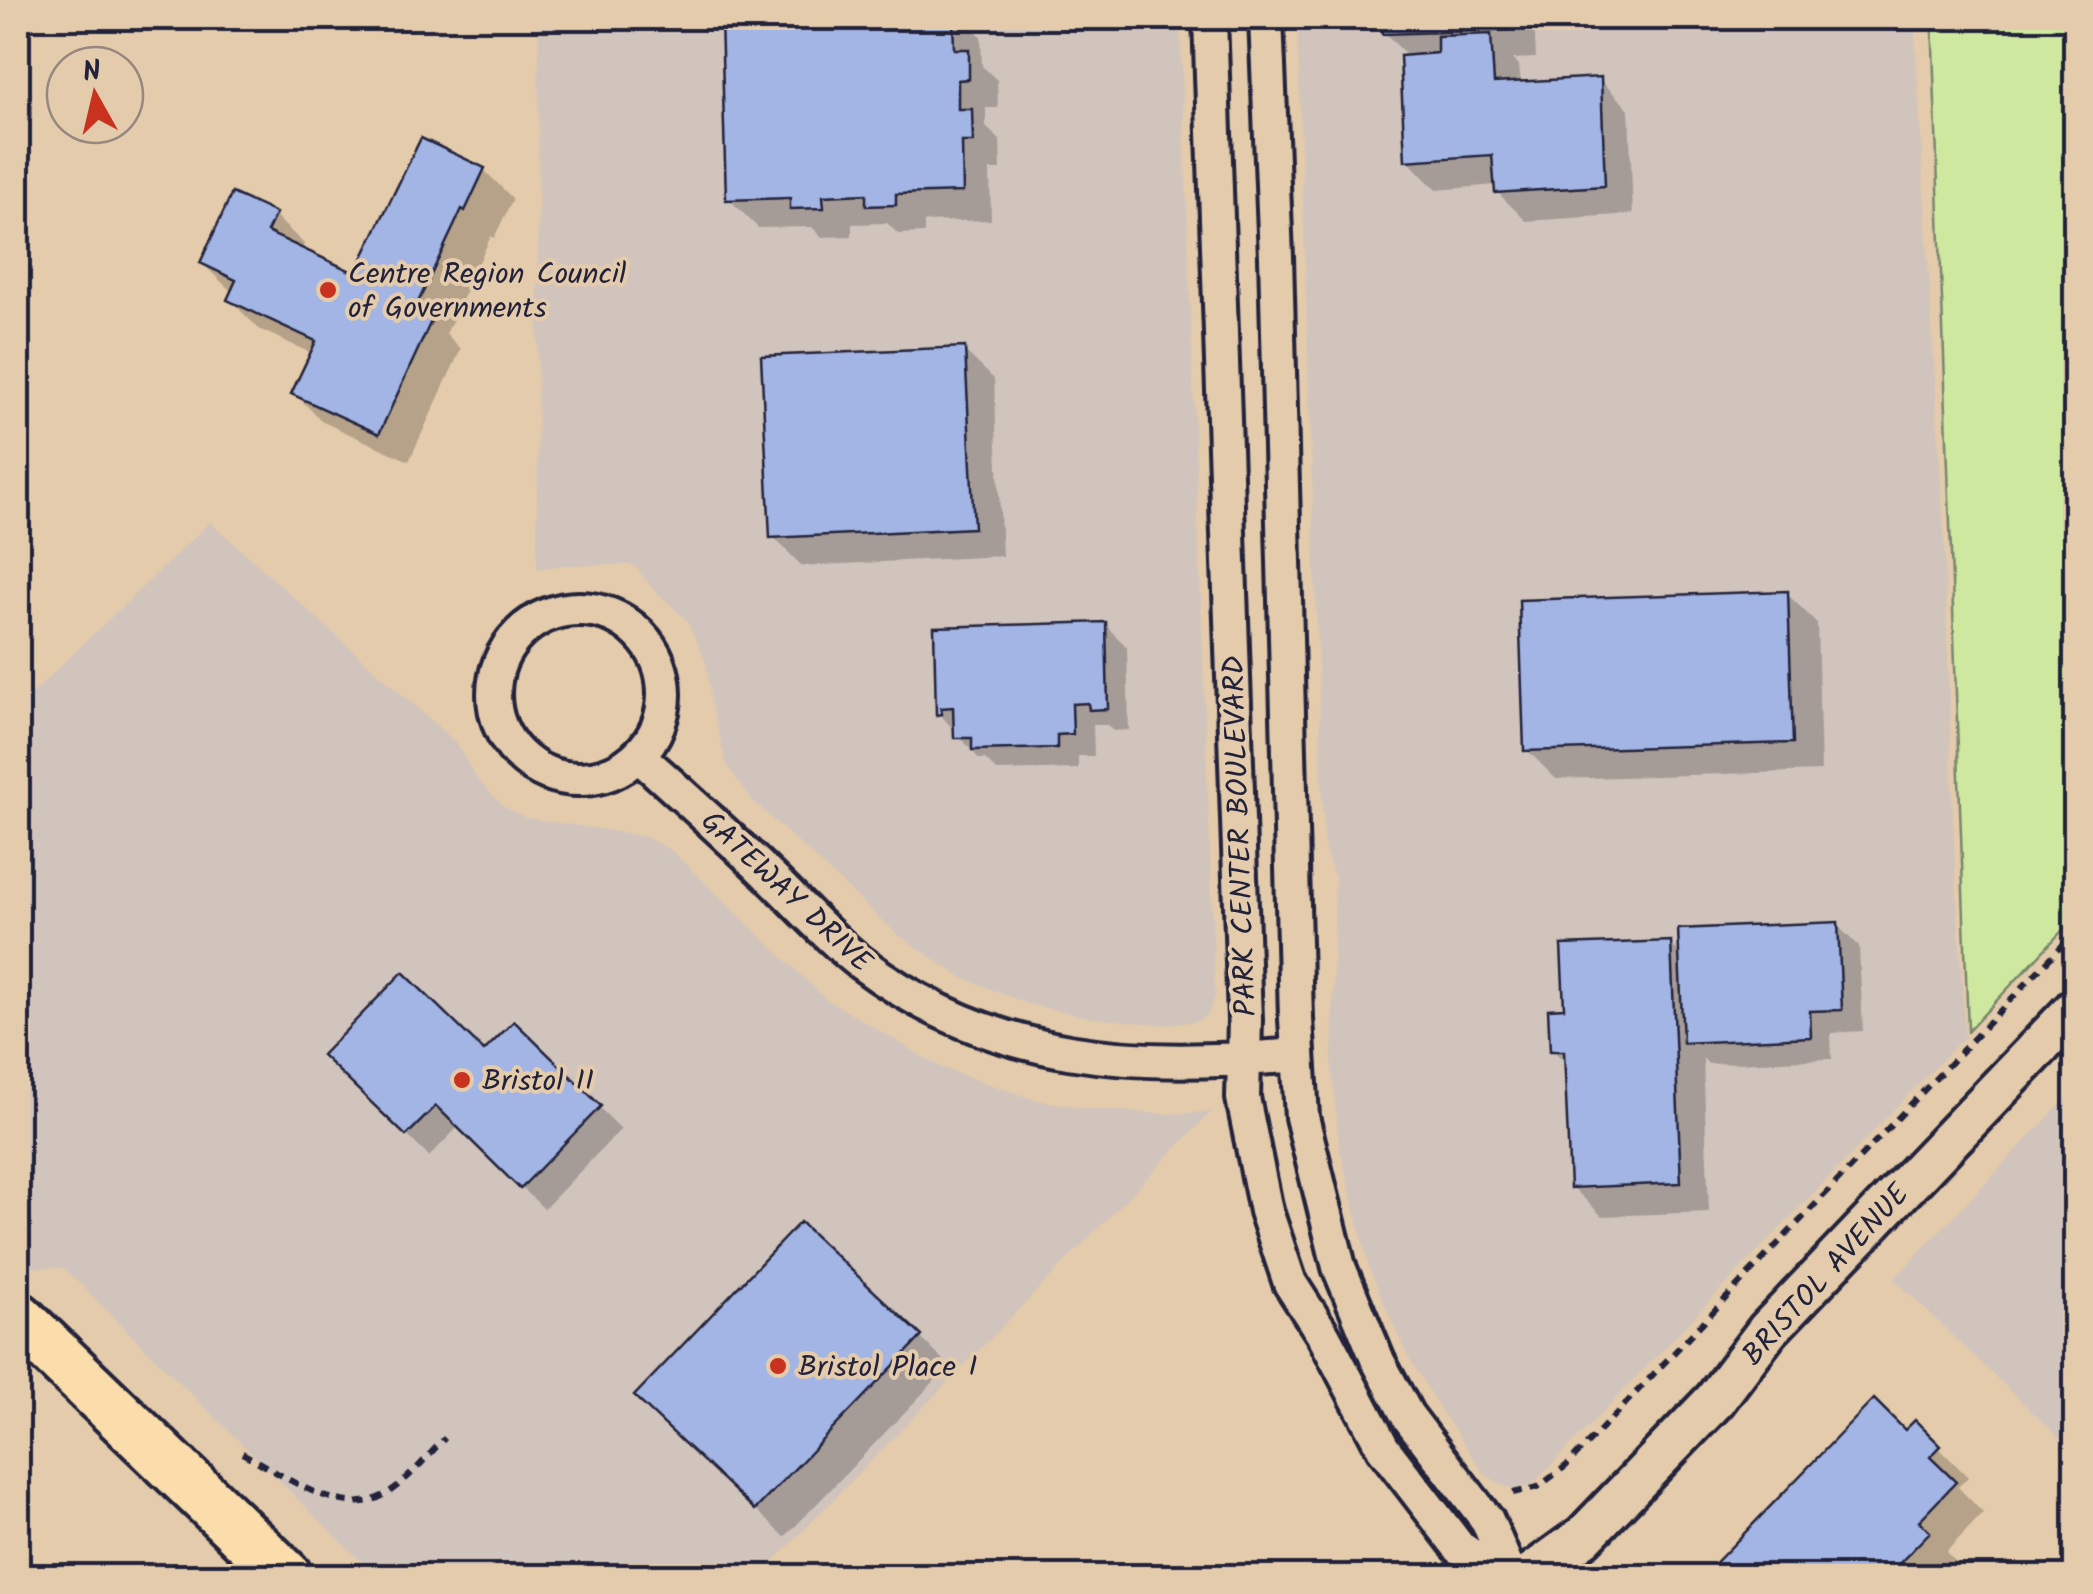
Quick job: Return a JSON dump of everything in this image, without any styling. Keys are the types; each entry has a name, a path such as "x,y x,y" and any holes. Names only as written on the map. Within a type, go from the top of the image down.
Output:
{"main road":[{"path":"18,1318 286,1576"}],"street":[{"name":"PARK CENTER BOULEVARD","path":"1210,18 1244,1098 1266,1211 1290,1283 1324,1336 1383,1448 1459,1546 1502,1576"},
{"name":"PARK CENTER BOULEVARD","path":"1266,18 1302,1117 1339,1267 1378,1360 1408,1414 1488,1520 1512,1576"},
{"path":"580,609 618,618 636,631 661,670 664,692 657,726 638,755 604,774 565,777 529,763 515,750 496,716 494,696 501,658 526,628 542,617 580,609"},
{"name":"GATEWAY DRIVE","path":"638,755 857,960 930,1008 980,1031 1090,1058 1147,1062 1297,1054"},
{"name":"BRISTOL AVENUE","path":"1529,1576 1584,1536 1624,1496 1715,1400 1768,1330 2076,1008"}],"path":[{"path":"1508,1500 1510,1492 1522,1493 1538,1487 1566,1466 2076,931"},
{"path":"242,1452 332,1500 353,1504 379,1498 392,1490 445,1438"},
{"path":"1412,1576 1432,1572"}],"shaded area":[{"path":"539,18 1180,18 1215,997 1207,1016 1168,1025 1094,1018 1028,1004 959,976 896,933 752,800 727,766 711,703 706,662 687,620 634,565 537,569"},
{"path":"1297,18 1914,18 1944,538 1954,850 1965,1036 1558,1458 1530,1486 1515,1489 1485,1474 1404,1349 1370,1270 1339,1145 1332,1066 1335,877 1324,848"},
{"path":"210,522 456,743 476,778 503,806 526,818 643,836 672,851 826,999 940,1067 1032,1099 1088,1109 1164,1114 1211,1112 759,1576 376,1576 64,1268 24,1267 18,1261 18,707"},
{"path":"2075,1089 2075,1453 1894,1279"}],"green space":[{"path":"1932,18 2076,18 2075,917 1968,1031"}],"building":[{"path":"721,18 953,18 954,49 969,49 969,79 958,80 958,109 972,109 973,142 962,142 963,192 896,194 896,205 866,206 866,194 823,196 824,208 790,209 790,198 726,200"},
{"path":"1381,18 1507,18 1507,30 1382,34"},
{"path":"1491,34 1494,83 1601,77 1605,186 1495,193 1492,155 1405,161 1400,56 1437,53 1437,36"},
{"name":"Centre Region Council of Governments","path":"421,138 485,168 415,309 433,317 379,434 291,394 316,341 227,300 236,280 200,263 232,193 276,213 267,232 355,273"},
{"path":"965,347 974,528 770,538 761,356"},
{"path":"1788,591 1793,743 1524,751 1519,600"},
{"path":"1106,622 1108,709 1089,710 1088,703 1072,704 1073,734 1057,735 1057,748 972,750 972,738 954,738 953,707 941,708 942,714 936,715 934,627"},
{"path":"1838,922 1842,1010 1810,1011 1811,1037 1683,1043 1678,929"},
{"path":"1671,941 1681,1183 1570,1188 1564,1051 1550,1051 1548,1009 1564,1008 1561,945"},
{"name":"Bristol II","path":"403,972 484,1051 514,1021 601,1106 520,1189 436,1106 406,1136 322,1055"},
{"name":"Bristol Place I","path":"800,1222 922,1336 755,1510 634,1396"},
{"path":"1874,1399 1905,1430 1915,1420 1941,1446 1930,1457 1956,1482 1919,1521 1930,1532 1887,1576 1703,1576"}],"place":[{"name":"Centre Region Council of Governments","path":"328,290"},
{"name":"Bristol II","path":"462,1080"},
{"name":"Bristol Place I","path":"778,1366"}]}
